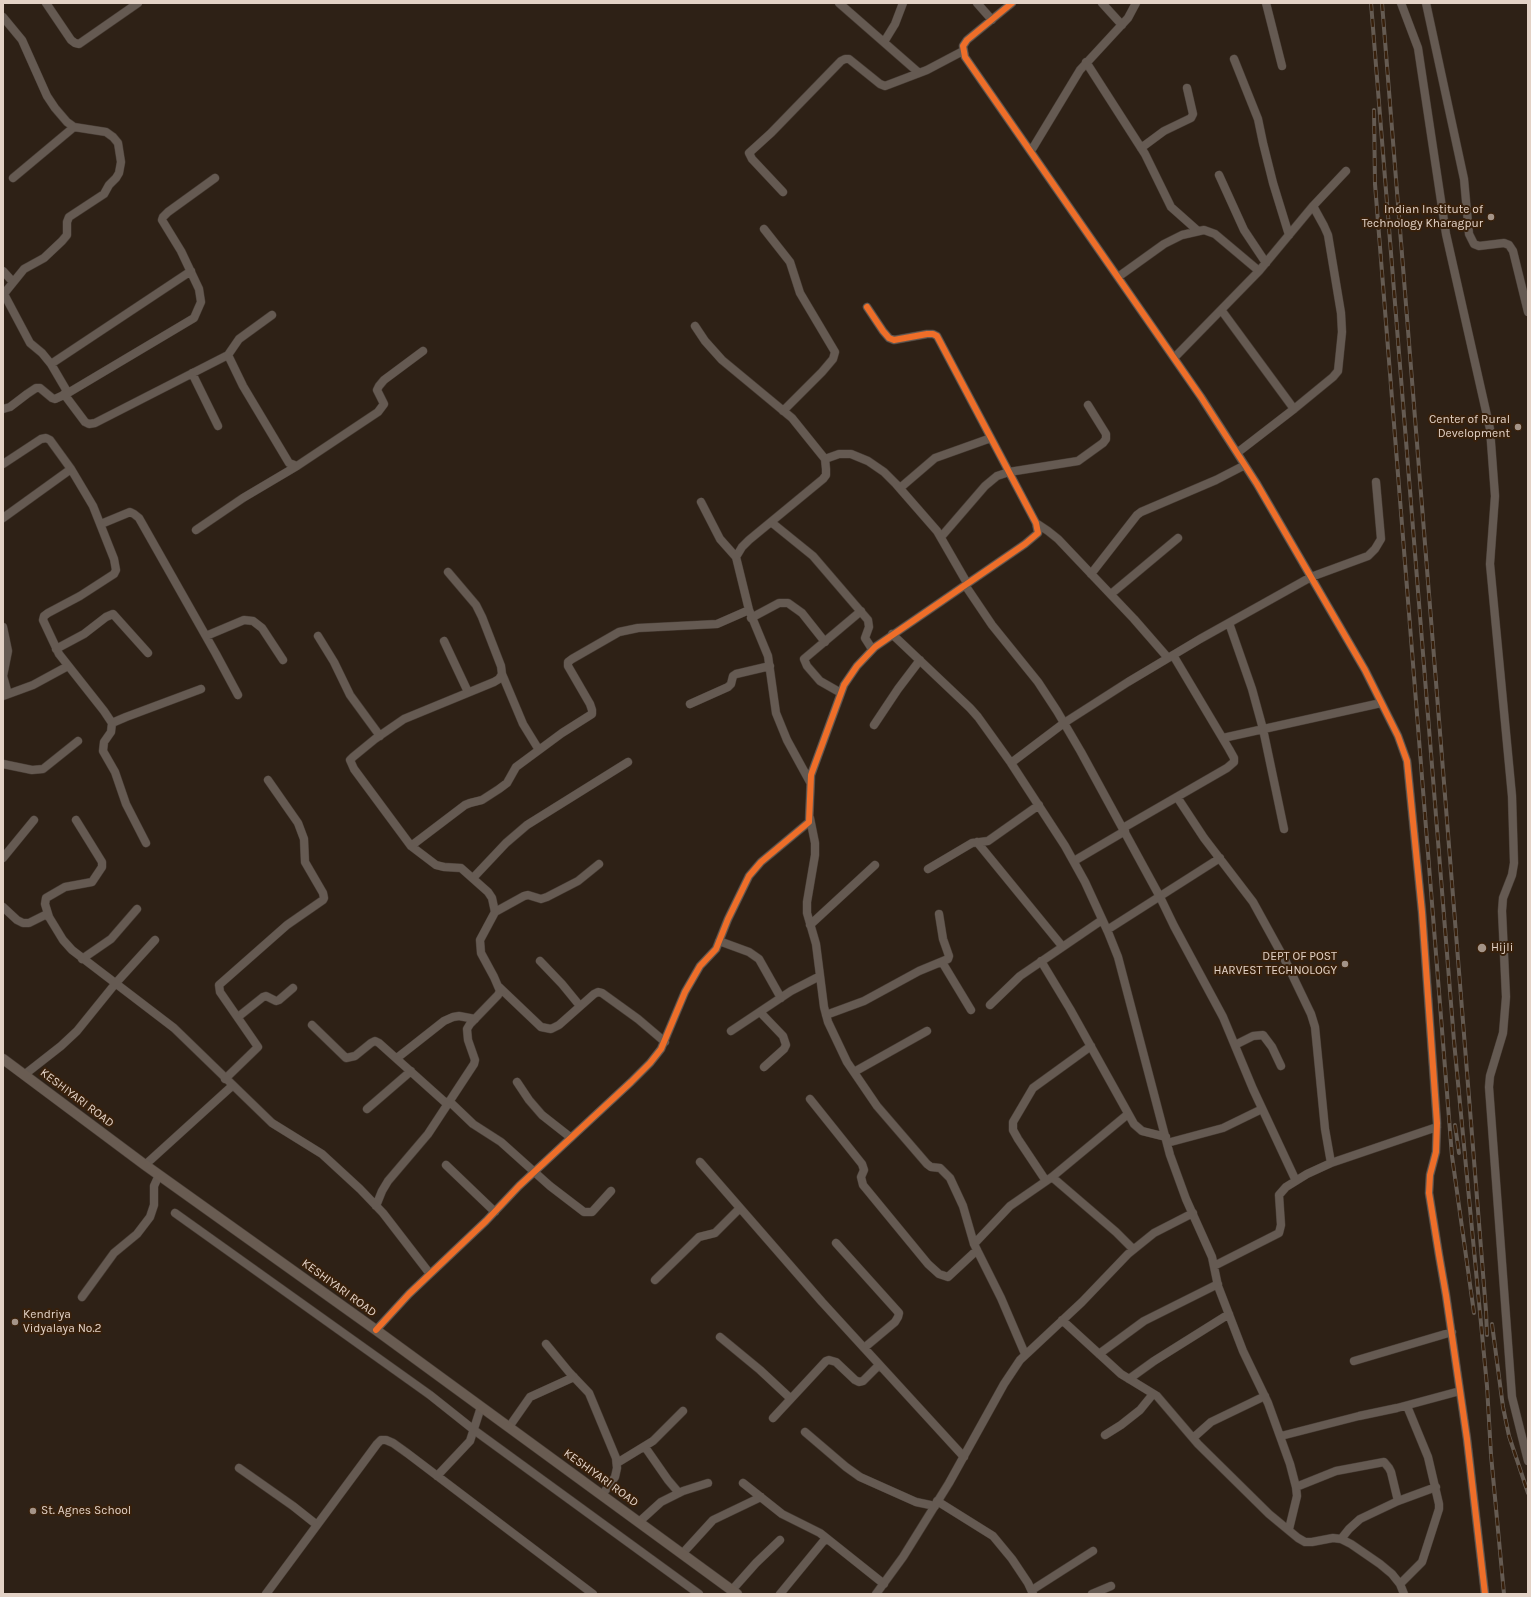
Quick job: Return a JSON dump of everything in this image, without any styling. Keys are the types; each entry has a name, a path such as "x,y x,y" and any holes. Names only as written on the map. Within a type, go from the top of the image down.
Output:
{"main road":[{"name":"KESHIYARI ROAD","path":"3,1059 145,1165 376,1330 735,1592"}],"street":[{"path":"46,3 71,40 79,44 134,6"},
{"path":"839,3 919,73"},
{"path":"884,42 895,24 902,3"},
{"path":"977,3 992,20"},
{"path":"1012,3 967,40 963,46 963,51 1030,151 1174,358 1245,465 1364,670 1398,736 1407,761 1422,912 1437,1128 1436,1152 1429,1182 1452,1332 1485,1594"},
{"path":"1102,3 1122,25"},
{"path":"1030,151 1070,85 1086,62 1128,18 1136,3"},
{"path":"1266,3 1282,66"},
{"path":"1402,3 1418,48 1446,234 1490,429 1495,496 1490,564 1512,796 1514,863 1512,875 1503,898 1502,911 1506,996 1504,1033 1490,1076 1489,1087 1512,1397 1528,1461"},
{"path":"1426,3 1464,179 1469,234 1474,244 1479,246 1504,243 1509,245 1513,251 1528,312"},
{"path":"3,18 22,40 47,96 54,108 74,127 106,132 118,143 120,150 121,162 119,173 102,196 69,217 67,222 67,234 56,248 44,258 24,269 3,295 30,343 42,353 51,364 80,417 89,424 95,423 228,356 239,339 272,314"},
{"path":"783,192 752,160 749,153 771,133 841,62 845,59 849,59 880,84 885,86 927,70 963,51"},
{"path":"1234,58 1258,119 1273,183 1289,235"},
{"path":"1086,62 1141,148 1171,207 1198,231"},
{"path":"1141,148 1164,131 1191,118 1192,114 1187,88"},
{"path":"12,178 74,127"},
{"path":"1174,358 1222,311 1259,271 1313,206 1346,171"},
{"path":"1219,175 1244,230 1266,263"},
{"path":"3,409 10,408 36,388 40,388 54,399 194,318 199,308 201,297 181,251 162,220 163,216 168,212 215,178"},
{"path":"1237,453 1333,378 1340,365 1342,326 1330,246 1324,226 1313,206"},
{"path":"764,229 786,255 790,262 800,293 835,352 833,360 783,411"},
{"path":"1118,276 1164,244 1182,235 1204,230 1215,234 1259,271"},
{"path":"3,271 13,282"},
{"path":"51,364 191,271"},
{"path":"867,307 886,334 894,340 927,334 937,336 1036,523 1038,533 872,649 849,676 841,693 810,782 810,818 815,843 815,855 807,902 807,913 816,944 826,1015 838,1045 877,1106 918,1155 930,1167 940,1168 950,1178 963,1206 976,1247 1001,1298 1025,1354"},
{"path":"1222,311 1294,409"},
{"path":"696,326 704,341 722,360 792,418 825,459 826,475 823,479 742,547 736,557"},
{"path":"196,530 243,498 297,466 378,412 384,404 377,390 378,386 423,351"},
{"path":"228,356 242,386 289,463 297,466"},
{"path":"192,373 218,426"},
{"path":"941,537 992,479 997,476 1009,472 1078,461 1103,443 1106,439 1106,434 1088,405"},
{"path":"3,464 46,438 52,443 71,469 93,506 101,524 114,559 116,570 114,574 80,596 44,616 42,620 56,648 68,666 104,711 112,724 111,732 102,746 103,751 116,772 126,804 146,843"},
{"path":"900,488 934,458 991,438"},
{"path":"825,459 844,453 858,456 876,466 900,488 924,514 941,537 966,584 992,625 1038,682 1064,723 1124,830 1223,1017 1262,1109 1296,1181"},
{"path":"1091,574 1137,515 1141,512 1216,480 1245,465"},
{"path":"3,518 71,469"},
{"path":"1011,763 1064,723 1229,623 1311,577 1368,556 1379,544 1381,533 1376,482"},
{"path":"701,502 720,539 736,557 750,614 766,650 770,666 773,697 780,725 810,782"},
{"path":"101,524 130,512 138,518 238,695"},
{"path":"771,522 813,556 861,611 869,623 864,638 872,649"},
{"path":"1036,523 1054,535 1171,657 1234,758 1234,762 1227,768 1074,861"},
{"path":"1111,594 1178,538"},
{"path":"448,572 476,605 523,724 539,750"},
{"path":"411,846 466,805 482,800 499,790 507,783 516,767 592,714 590,704 570,671 568,662 619,632 634,628 717,624 779,603 788,603 802,613 825,642"},
{"path":"841,693 820,681 804,659 861,611"},
{"path":"56,648 84,634 106,617 113,614 148,653"},
{"path":"206,636 244,620 253,620 262,628 283,660"},
{"path":"1229,623 1264,729 1284,829"},
{"path":"3,627 8,651 3,676 5,695 33,685 68,666"},
{"path":"892,634 970,708 1011,763 1074,861 1107,930 1118,957 1151,1086 1178,1177 1212,1257 1218,1284 1243,1351 1265,1396 1281,1436 1296,1487 1297,1496 1288,1530"},
{"path":"318,636 334,662 350,695 380,736"},
{"path":"444,641 468,692"},
{"path":"874,725 898,689 920,660"},
{"path":"690,704 728,687 732,684 736,674 770,666"},
{"path":"495,912 492,898 474,878 461,868 444,868 436,865 411,846 351,765 350,760 380,736 415,714 494,682 499,679 502,674"},
{"path":"112,724 126,717 201,689"},
{"path":"1222,738 1381,703"},
{"path":"3,764 32,770 43,769 78,741"},
{"path":"474,878 506,843 527,825 628,762"},
{"path":"225,1079 258,1047 220,992 218,985 288,925 324,898 323,893 305,862 304,839 298,823 268,780"},
{"path":"1177,797 1204,838 1253,902 1282,955 1311,1014 1315,1027 1325,1129 1331,1163"},
{"path":"928,869 972,843 988,841 1039,805"},
{"path":"376,1330 409,1294 495,1212 505,1199 650,1063 665,1042 685,992 700,966 714,952 749,876 761,862 806,825 810,818"},
{"path":"3,858 34,820"},
{"path":"76,820 102,862 102,867 92,882 65,887 46,898 45,904 49,916 63,940 82,959 174,1028 232,1086 272,1123 322,1154 376,1206 430,1274"},
{"path":"977,842 1062,946"},
{"path":"1107,930 1220,858"},
{"path":"599,864 578,881 547,897 541,899 528,895 524,896 495,912 480,940 481,953 499,987 541,1027 551,1030 555,1028 598,992 602,993 638,1019 665,1042"},
{"path":"810,925 875,864"},
{"path":"3,907 17,920 23,923 29,923 45,915 49,916"},
{"path":"82,959 107,943 137,909"},
{"path":"826,1015 864,1001 919,971 948,958 949,956 943,939 939,914"},
{"path":"990,1006 1015,980 1062,946 1102,920"},
{"path":"24,1075 77,1032 115,984 155,940"},
{"path":"719,941 749,952 759,959 781,998"},
{"path":"540,961 580,1006"},
{"path":"1041,961 1091,1046 1128,1114 1134,1124 1142,1131 1166,1140 1223,1128 1262,1109"},
{"path":"942,962 971,1010"},
{"path":"732,1032 791,991 820,976"},
{"path":"376,1206 382,1190 388,1181 428,1134 474,1064 474,1056 466,1034 474,1019 498,995 500,991 499,987"},
{"path":"238,1017 263,997 266,996 276,1001 293,988"},
{"path":"760,1012 783,1036 786,1045 784,1049 764,1067"},
{"path":"397,1058 444,1020 459,1016 474,1019"},
{"path":"312,1025 346,1058 355,1056 375,1041 385,1047 473,1124 501,1142 534,1172 584,1212 592,1212 611,1191"},
{"path":"854,1072 927,1031"},
{"path":"1235,1045 1253,1036 1264,1035 1272,1047 1281,1066"},
{"path":"1091,1046 1032,1088 1013,1122 1013,1130 1018,1140 1049,1179 1116,1232 1133,1249"},
{"path":"367,1109 411,1071"},
{"path":"517,1082 529,1100 542,1115 570,1138"},
{"path":"145,1165 232,1086"},
{"path":"810,1099 862,1164 864,1170 861,1177 863,1185 928,1264 939,1274 948,1277 976,1247 1010,1206 1049,1179 1128,1114"},
{"path":"1214,1266 1279,1233 1281,1225 1281,1191 1307,1174 1331,1163 1437,1128"},
{"path":"700,1162 864,1348 964,1457"},
{"path":"446,1165 495,1212"},
{"path":"82,1297 114,1253 137,1234 150,1217 154,1205 154,1186 159,1175"},
{"path":"655,1280 699,1237 715,1234 740,1208"},
{"path":"175,1213 430,1395 474,1430 699,1594"},
{"path":"876,1594 903,1558 936,1504 1014,1367 1025,1354 1082,1302 1133,1249 1154,1233 1193,1213"},
{"path":"836,1243 899,1313 895,1322 864,1348"},
{"path":"1099,1354 1144,1321 1218,1284"},
{"path":"1129,1379 1160,1357 1229,1314"},
{"path":"1062,1320 1121,1374 1153,1394 1193,1438 1258,1504 1288,1530 1305,1542 1341,1539 1352,1544 1380,1564 1400,1584 1404,1594"},
{"path":"1354,1361 1452,1332"},
{"path":"720,1337 760,1370 790,1398"},
{"path":"546,1344 592,1397 617,1463 615,1477 602,1495"},
{"path":"773,1418 826,1361 829,1360 836,1362 859,1382 868,1377 879,1364"},
{"path":"509,1427 530,1397 574,1377"},
{"path":"1281,1436 1359,1416 1407,1406 1460,1391"},
{"path":"1105,1435 1140,1410 1153,1394"},
{"path":"1193,1438 1211,1422 1265,1396"},
{"path":"1400,1584 1419,1566 1439,1509 1439,1498 1428,1457 1407,1406"},
{"path":"437,1476 470,1441 481,1407"},
{"path":"617,1463 645,1447 660,1436 683,1412"},
{"path":"805,1432 860,1477 916,1502 936,1504 993,1536 1012,1559 1032,1592 1093,1551"},
{"path":"266,1594 377,1444 381,1440 386,1440 393,1443 593,1594"},
{"path":"645,1447 679,1493"},
{"path":"1296,1487 1336,1471 1384,1462 1391,1472 1398,1501"},
{"path":"239,1468 317,1525"},
{"path":"639,1522 657,1505 679,1493 708,1483"},
{"path":"743,1483 782,1514 814,1529 884,1584"},
{"path":"1341,1539 1360,1519 1398,1501 1436,1487"},
{"path":"682,1554 713,1520 761,1497"},
{"path":"780,1594 826,1538"},
{"path":"735,1592 756,1563 780,1540"},
{"path":"1092,1594 1111,1586"}],"railway":[{"path":"1371,3 1454,1041 1487,1386 1491,1455 1504,1594"},
{"path":"1382,3 1487,1335"},
{"path":"1374,110 1375,184 1452,1156 1474,1313"},
{"path":"1455,1125 1459,1153"},
{"path":"1492,1324 1503,1407 1509,1436 1528,1493"}],"cycle path":[{"path":"1012,3 967,40 963,46 965,57 1201,397 1257,484 1365,670 1398,736 1407,761 1422,912 1437,1123 1436,1152 1430,1175 1429,1193 1446,1295 1467,1439 1485,1594"},
{"path":"376,1330 409,1294 486,1221 519,1186 631,1082 650,1063 661,1049 685,992 700,966 716,949 728,919 749,876 761,862 809,822 811,775 844,685 857,666 875,647 1025,544 1038,533 1036,523 937,336 927,334 894,340 889,338 867,307"}],"place":[{"name":"Indian Institute of Technology Kharagpur","path":"1491,217"},
{"name":"Center of Rural Development","path":"1518,427"},
{"name":"Hijli","path":"1482,948"},
{"name":"DEPT OF POST HARVEST TECHNOLOGY","path":"1345,964"},
{"name":"Kendriya Vidyalaya No.2","path":"15,1322"},
{"name":"St. Agnes School","path":"33,1511"}]}
